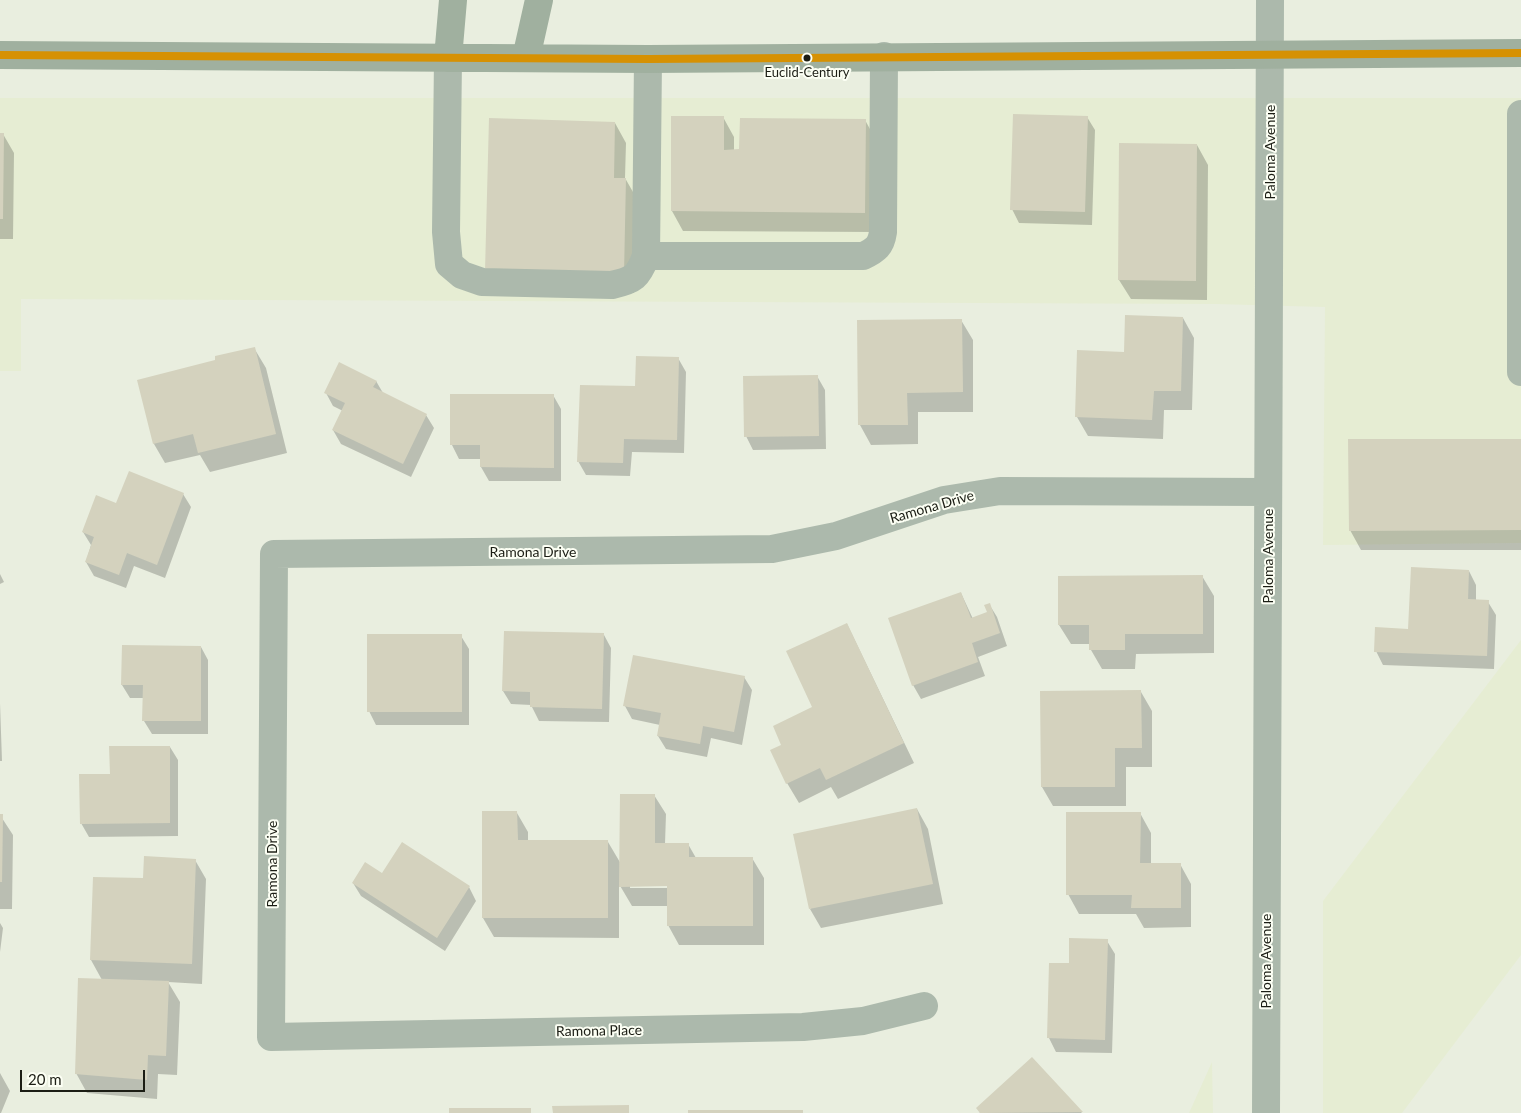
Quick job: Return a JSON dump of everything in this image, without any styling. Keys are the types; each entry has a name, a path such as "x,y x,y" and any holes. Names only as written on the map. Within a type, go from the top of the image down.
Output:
{"main road":[{"path":"448,58 453,0"},
{"path":"526,58 539,0"},
{"path":"0,55 648,59 1521,53"}],"street":[{"name":"Paloma Avenue","path":"1266,1113 1270,0"},
{"path":"646,256 863,256 874,251 881,244 883,232 884,56"},
{"path":"448,58 446,232 449,264 462,276 482,282 612,285 628,281 640,272 646,256 648,59"},
{"path":"1521,114 1521,372"},
{"name":"Ramona Drive","path":"272,1037 274,554 772,549 836,536 944,500 1000,491 1268,492"},
{"name":"Ramona Place","path":"272,1037 803,1027 863,1021 924,1006"}],"shaded area":[{"path":"0,98 1521,98 1521,543 1323,545 1325,307 1216,304 21,299 21,371 0,371"},
{"path":"1521,640 1521,955 1402,1113 1323,1113 1323,901"},
{"path":"1212,1062 1213,1113 1189,1113"}],"building":[{"path":"1013,114 1088,116 1085,212 1010,210"},
{"path":"671,116 724,116 724,150 739,149 740,118 866,119 865,213 671,211"},
{"path":"489,118 615,122 614,178 626,178 624,274 485,271"},
{"path":"0,133 4,133 3,219 0,219"},
{"path":"1119,143 1197,144 1196,281 1118,280"},
{"path":"1125,315 1183,317 1181,391 1154,391 1152,420 1075,417 1077,350 1124,352"},
{"path":"962,319 963,392 907,393 908,425 858,425 857,320"},
{"path":"255,347 276,434 198,453 193,434 153,444 137,380 215,360 215,356"},
{"path":"636,356 679,357 677,440 624,439 623,463 577,462 580,385 635,386"},
{"path":"339,362 377,381 373,387 427,414 403,464 332,430 345,403 324,393"},
{"path":"818,375 819,436 744,437 743,376"},
{"path":"450,394 554,394 554,468 480,467 480,445 450,445"},
{"path":"1348,439 1521,439 1521,530 1349,531"},
{"path":"129,471 184,493 157,565 127,553 119,575 85,562 94,537 82,532 96,495 116,503"},
{"path":"1411,567 1469,570 1468,599 1489,600 1487,656 1374,652 1375,627 1408,629"},
{"path":"1203,575 1203,634 1125,634 1125,650 1089,650 1089,625 1058,625 1058,576"},
{"path":"961,592 971,618 987,612 984,605 990,603 1000,633 972,643 978,662 912,686 888,618"},
{"path":"847,623 904,743 826,780 820,768 786,784 770,750 781,745 773,726 812,707 786,651"},
{"path":"504,631 604,633 602,709 530,707 530,692 502,691"},
{"path":"367,634 462,634 462,712 367,712"},
{"path":"122,645 201,646 201,721 142,721 143,685 121,685"},
{"path":"633,655 745,676 734,732 703,726 700,744 657,736 661,713 623,706"},
{"path":"1141,690 1142,748 1115,748 1115,787 1041,787 1040,691"},
{"path":"109,746 170,746 170,823 80,824 79,774 110,774"},
{"path":"620,794 655,794 655,843 689,843 689,857 753,857 753,926 667,926 667,886 619,887"},
{"path":"917,808 933,884 809,909 793,834"},
{"path":"482,811 517,811 518,840 608,840 608,918 482,918"},
{"path":"1066,812 1141,812 1140,863 1181,863 1181,908 1131,908 1132,895 1066,895"},
{"path":"0,814 3,814 2,882 0,882"},
{"path":"402,842 470,886 437,938 352,883 365,862 382,873"},
{"path":"144,856 196,859 192,964 90,960 93,877 143,878"},
{"path":"1069,938 1108,939 1105,1040 1047,1038 1049,963 1069,963"},
{"path":"78,978 169,981 166,1056 148,1055 147,1080 75,1074"},
{"path":"1032,1057 1083,1112 980,1113 976,1108"},
{"path":"629,1105 629,1113 553,1113 552,1106"},
{"path":"449,1108 531,1108 531,1113 449,1113"},
{"path":"688,1110 803,1110 803,1113 688,1113"}],"transit line":[{"path":"0,55 648,59 1521,53"}],"place":[{"name":"Euclid-Century","path":"807,58"}]}
